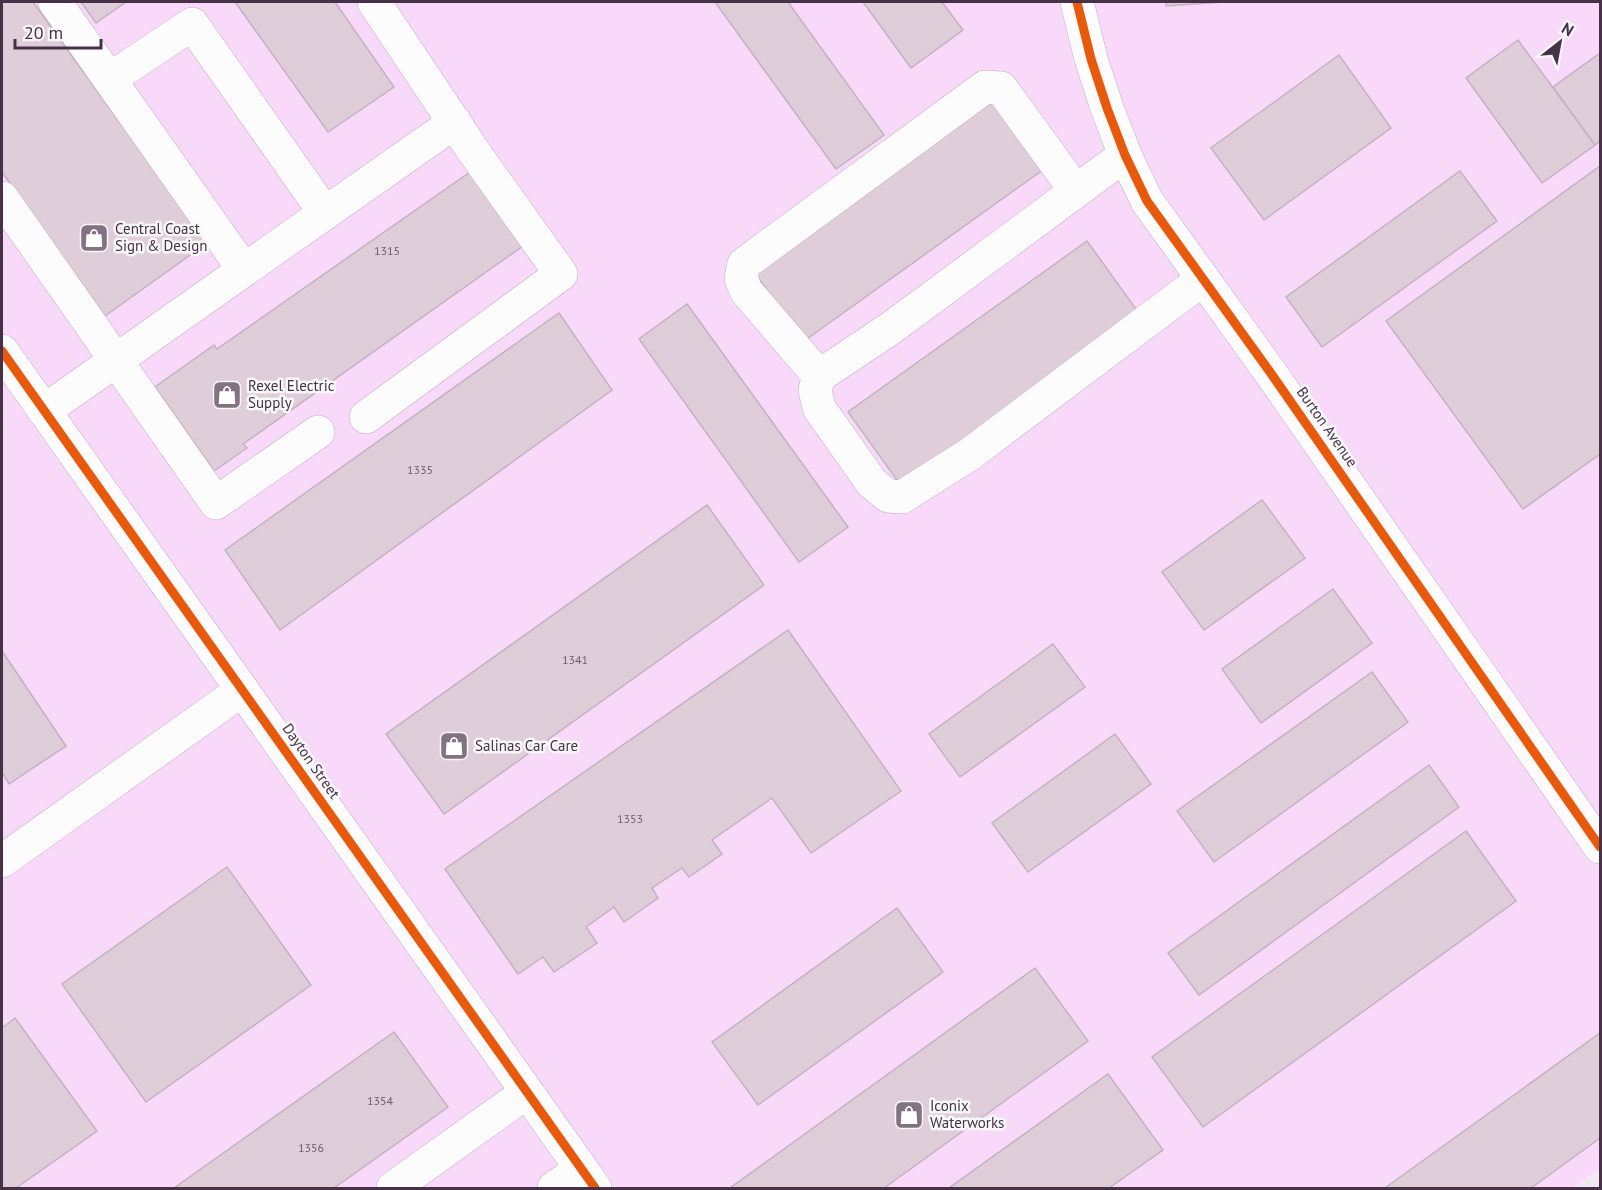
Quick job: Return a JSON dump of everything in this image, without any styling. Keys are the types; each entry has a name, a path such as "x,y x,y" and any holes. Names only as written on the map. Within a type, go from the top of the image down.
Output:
{"street":[{"path":"55,2 244,270"},
{"path":"366,417 561,274 455,123 374,2"},
{"name":"Burton Avenue","path":"1077,2 1091,59 1107,108 1125,156 1147,201 1270,372 1600,847"},
{"path":"110,80 192,24 325,213"},
{"path":"819,376 746,291 741,278 744,264 985,87 1001,88 1076,191"},
{"path":"44,411 455,123"},
{"path":"1125,156 891,328 819,376 815,390 819,408 872,483 888,496 902,497 970,454 1203,279"},
{"path":"2,198 216,503 318,432"},
{"name":"Dayton Street","path":"2,351 588,1179"},
{"path":"2,861 242,690"},
{"path":"393,1188 527,1092"},
{"path":"554,1188 588,1179"}],"shaded area":[{"path":"2,2 1600,2 1600,1168 1571,1188 2,1188"}],"building":[{"path":"2,2 33,2 207,243 105,316 2,172"},
{"path":"81,2 126,2 96,23"},
{"path":"235,2 335,2 394,87 328,132"},
{"path":"715,2 788,2 884,135 836,169"},
{"path":"863,2 942,2 963,30 911,68"},
{"path":"1166,2 1223,2 1166,6"},
{"path":"1518,40 1595,145 1542,183 1466,78"},
{"path":"1600,53 1600,141 1595,145 1553,87"},
{"path":"1339,55 1391,128 1264,220 1211,148"},
{"path":"993,99 1044,169 804,341 753,271"},
{"path":"1600,166 1600,454 1523,509 1386,321"},
{"path":"1460,171 1497,221 1322,347 1286,297"},
{"path":"470,172 523,246 243,444 247,448 214,471 155,387 214,345 217,349"},
{"path":"1087,241 1141,316 902,487 848,412"},
{"path":"687,304 848,527 799,562 639,339"},
{"path":"559,313 612,390 280,630 225,550"},
{"path":"1262,500 1305,558 1204,630 1162,572"},
{"path":"707,505 764,585 444,814 386,734"},
{"path":"1333,589 1372,643 1261,723 1222,669"},
{"path":"788,630 901,791 811,853 772,798 712,840 722,854 689,877 682,868 652,888 658,898 624,922 614,907 586,927 597,943 554,972 543,957 518,974 445,869"},
{"path":"1053,644 1085,687 960,777 929,734"},
{"path":"2,651 66,746 9,784 2,772"},
{"path":"1372,672 1408,722 1214,862 1177,811"},
{"path":"1115,734 1151,784 1028,872 992,823"},
{"path":"1429,765 1459,807 1199,995 1168,953"},
{"path":"1466,831 1516,901 1203,1127 1152,1057"},
{"path":"227,867 311,985 146,1102 62,984"},
{"path":"897,908 943,972 758,1105 712,1042"},
{"name":"Iconix Waterworks","path":"1035,968 1088,1041 884,1188 730,1188"},
{"path":"15,1018 97,1131 16,1188 2,1188 2,1028"},
{"path":"394,1032 448,1107 334,1188 174,1188"},
{"path":"1600,1033 1600,1138 1531,1188 1385,1188"},
{"path":"1108,1074 1163,1150 1109,1188 949,1188"}],"cycle path":[{"path":"1077,2 1091,59 1107,108 1125,155 1147,201 1270,372 1600,847"},
{"path":"2,351 595,1188"}],"place":[{"name":"Central Coast Sign & Design","path":"94,238"},
{"name":"Rexel Electric Supply","path":"227,395"},
{"name":"Salinas Car Care","path":"454,746"},
{"name":"Iconix Waterworks","path":"909,1115"}]}
